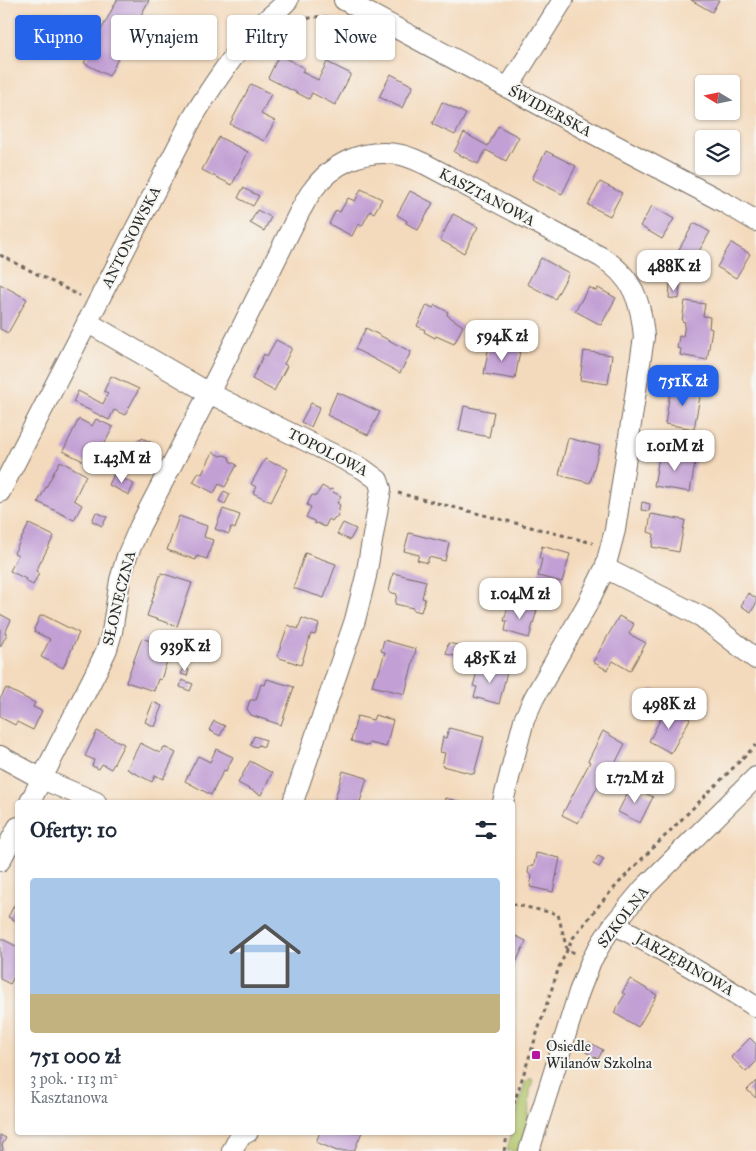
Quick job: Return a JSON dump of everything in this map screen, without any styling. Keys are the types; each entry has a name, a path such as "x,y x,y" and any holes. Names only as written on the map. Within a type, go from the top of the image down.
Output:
{"street":[{"name":"ANTONOWSKA","path":"0,492 192,120 213,85 235,54 259,27 288,0"},
{"name":"ŚWIDERSKA","path":"344,0 756,221"},
{"path":"508,88 563,0"},
{"name":"KASZTANOWA","path":"209,393 312,190 340,164 353,158 378,153 397,154 412,158 601,257 624,276 632,288 640,311 644,337 614,534 605,568 584,611 534,698 522,727 503,800"},
{"name":"TOPOLOWA","path":"87,322 209,393 363,469 378,480 382,489 366,576 355,620 294,800"},
{"name":"SŁONECZNA","path":"31,800 107,649 112,632 120,580 140,526 209,393"},
{"path":"605,568 702,617 756,659"},
{"path":"0,756 42,778 92,800"},
{"name":"SZKOLNA","path":"529,1151 590,961 614,924 644,888 756,777"},
{"path":"0,861 15,833"},
{"name":"JARZĘBINOWA","path":"614,924 648,942 756,1007"},
{"path":"232,1151 242,1135"}],"path":[{"path":"0,255 96,304"},
{"path":"382,489 601,546 604,533 614,534"},
{"path":"515,905 558,914 567,950 590,961"},
{"path":"504,1151 507,1135"}],"green space":[{"path":"529,1079 533,1079 530,1090 528,1120 519,1151 507,1151 511,1135 515,1135 515,1119 525,1083"}],"building":[{"path":"117,0 149,0 141,15 111,15 111,60 117,60 109,76 84,63 86,60 101,60 101,31"},
{"path":"691,0 719,0 712,12"},
{"path":"277,60 289,60 304,68 302,72 318,80 327,62 351,74 335,105 312,93 309,99 268,78"},
{"path":"391,74 413,86 402,108 379,97"},
{"path":"251,84 271,94 261,114 275,121 264,141 230,124"},
{"path":"442,102 466,114 455,135 432,124"},
{"path":"498,126 519,137 506,161 486,150 478,164 454,152 464,133 488,146"},
{"path":"219,137 248,152 232,185 202,170"},
{"path":"546,151 576,166 562,194 532,179"},
{"path":"600,182 622,193 610,216 588,205"},
{"path":"243,188 259,196 253,206 238,198"},
{"path":"361,189 382,199 374,213 370,211 362,226 358,224 352,236 329,224 336,210 340,212 348,198 355,201"},
{"path":"410,191 433,203 418,230 397,215"},
{"path":"652,206 674,219 662,239 640,226"},
{"path":"257,210 271,217 264,231 250,223"},
{"path":"453,214 478,227 464,253 440,240"},
{"path":"694,223 710,232 686,274 670,265"},
{"path":"731,243 750,254 736,278 717,267"},
{"path":"541,258 569,273 555,299 527,284"},
{"path":"0,284 27,299 8,333 0,329"},
{"path":"670,284 680,285 679,299 669,298"},
{"path":"589,287 596,291 598,288 616,298 601,325 575,311"},
{"path":"685,301 705,304 703,316 710,317 709,328 712,329 707,360 680,355 681,349 677,348 679,336 683,337 685,322 682,321"},
{"path":"427,305 433,308 435,305 448,312 447,315 463,326 454,344 436,336 435,338 417,326"},
{"path":"366,328 411,352 400,373 355,349"},
{"path":"276,340 292,348 284,364 287,366 274,391 252,379 264,354 267,356"},
{"path":"489,345 520,351 515,379 484,374"},
{"path":"584,351 612,355 608,384 580,380"},
{"path":"111,376 139,389 125,415 114,410 109,420 73,402 78,391 103,404 108,393 104,391"},
{"path":"671,386 701,391 694,429 665,424"},
{"path":"337,392 380,412 368,435 327,415"},
{"path":"311,403 320,407 311,427 301,422"},
{"path":"464,406 494,412 489,437 459,431"},
{"path":"79,419 92,426 96,419 113,427 93,466 63,451"},
{"path":"142,438 157,445 151,456 147,454 145,457 139,455 141,451 134,447 138,439 141,440"},
{"path":"568,438 600,446 590,483 559,475"},
{"path":"660,451 696,457 690,492 654,486"},
{"path":"213,452 220,456 229,457 230,461 237,465 225,487 219,484 214,493 193,482 199,472 202,474"},
{"path":"265,459 288,469 271,502 253,493 256,487 251,484"},
{"path":"60,461 86,475 74,500 82,505 74,520 38,502"},
{"path":"114,474 134,484 129,495 109,485"},
{"path":"322,486 329,490 332,489 333,492 341,496 337,503 340,505 337,517 332,521 329,519 325,527 317,523 315,524 314,521 306,517 311,507 307,505 312,495 316,496"},
{"path":"224,491 230,494 225,504 219,501"},
{"path":"642,502 650,504 649,511 641,510"},
{"path":"223,509 240,515 235,529 231,527 229,534 215,529"},
{"path":"96,512 107,517 102,526 92,521"},
{"path":"651,514 685,520 679,552 652,547 654,534 648,532"},
{"path":"179,516 207,526 204,537 213,540 207,559 197,556 196,560 167,550"},
{"path":"343,523 356,529 350,540 337,534"},
{"path":"29,524 54,536 36,571 39,573 33,585 10,571 18,555 14,553"},
{"path":"409,533 449,543 445,561 429,557 427,563 417,560 419,555 404,551"},
{"path":"542,546 570,554 562,582 538,576 542,559 539,558"},
{"path":"305,553 336,564 324,598 293,588"},
{"path":"161,573 192,583 177,626 147,616"},
{"path":"393,573 426,581 422,598 425,599 421,612 395,604 397,594 389,592"},
{"path":"748,593 756,598 756,604 751,612 741,606"},
{"path":"509,602 537,610 529,638 505,631 507,621 504,621"},
{"path":"0,614 11,620 5,633 7,634 0,647"},
{"path":"43,615 79,633 63,668 41,657 50,639 35,632 34,629 40,616"},
{"path":"619,616 634,624 629,634 646,643 630,671 613,661 607,670 593,662"},
{"path":"302,618 319,624 315,635 311,634 301,665 277,657 288,625 298,629"},
{"path":"142,638 169,648 161,680 158,679 154,691 126,682"},
{"path":"384,640 416,649 405,694 372,686 375,675 378,675 385,652 381,651"},
{"path":"448,643 466,647 463,658 446,654"},
{"path":"479,665 507,672 499,704 474,697 477,687 473,686"},
{"path":"184,668 189,670 187,676 181,674"},
{"path":"267,679 294,687 281,725 251,715 247,709 250,700 256,700 261,684 265,685"},
{"path":"182,680 193,684 190,691 180,687"},
{"path":"6,688 35,703 33,707 42,711 33,730 17,722 15,725 0,717 0,699"},
{"path":"652,689 667,697 662,707 647,699"},
{"path":"153,702 162,706 155,727 145,722"},
{"path":"667,707 690,719 671,753 649,741"},
{"path":"375,715 393,720 386,747 369,743 368,746 351,741 357,716 373,720"},
{"path":"214,721 225,726 220,736 209,730"},
{"path":"449,728 484,737 474,774 442,766 445,753 440,752 443,737 446,738"},
{"path":"97,731 124,744 111,769 102,764 99,769 92,766 94,760 85,756"},
{"path":"603,731 625,744 610,773 606,771 578,823 562,815 590,762 588,761"},
{"path":"254,736 266,740 264,747 250,745"},
{"path":"140,743 160,753 164,747 176,753 163,779 155,775 152,782 127,769"},
{"path":"216,749 233,757 211,795 185,781 198,756 210,762"},
{"path":"250,761 272,773 261,795 238,783"},
{"path":"343,771 367,778 361,800 335,800"},
{"path":"631,786 653,797 640,823 618,812"},
{"path":"536,853 560,858 553,892 530,887 532,876 528,873 529,867 534,865"},
{"path":"598,856 604,859 599,867 593,864"},
{"path":"15,904 15,920 8,917"},
{"path":"515,936 526,941 515,965"},
{"path":"0,938 15,946 15,975 10,984 0,979"},
{"path":"630,979 657,995 638,1027 614,1013 625,994 622,993"},
{"path":"750,1038 756,1044 756,1062 746,1072 731,1057"},
{"path":"589,1042 603,1050 598,1059 584,1051"},
{"path":"756,1081 756,1098 747,1090"},
{"path":"0,1135 6,1138 2,1145 2,1151 0,1151"},
{"path":"319,1135 361,1135 354,1151 337,1151 316,1142"}],"place":[{"name":"Osiedle Wilanów Szkolna","path":"536,1055"}]}
